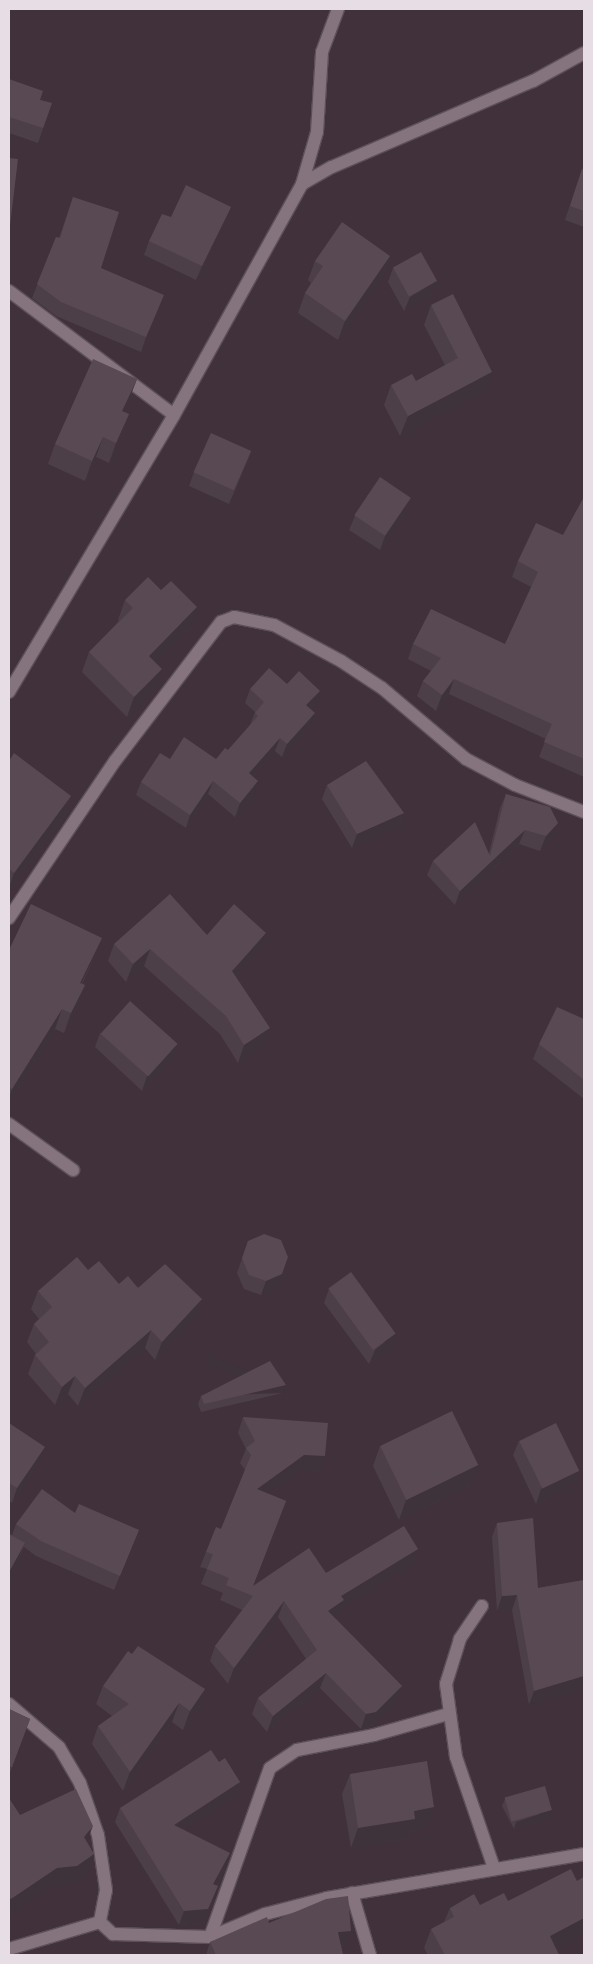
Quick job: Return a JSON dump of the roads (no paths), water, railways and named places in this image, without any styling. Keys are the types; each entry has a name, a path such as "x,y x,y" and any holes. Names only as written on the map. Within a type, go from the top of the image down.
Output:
{"street":[{"path":"9,692 174,415 302,184 317,132 322,52 338,9"},
{"path":"302,184 332,167 533,81 584,53"},
{"path":"9,292 174,415"},
{"path":"9,918 115,761 221,622 234,617 274,625 341,661 382,688 466,759 515,785 584,812"},
{"path":"9,1124 73,1170"},
{"path":"482,1606 457,1648 446,1684 448,1714 456,1757 494,1868"},
{"path":"9,1704 59,1747 80,1783 101,1853 106,1890 100,1922"},
{"path":"210,1937 270,1768 297,1750 374,1735 448,1714"},
{"path":"100,1922 113,1934 210,1937 265,1914 352,1893 584,1854"},
{"path":"352,1893 370,1955"},
{"path":"9,1949 100,1922"}]}
